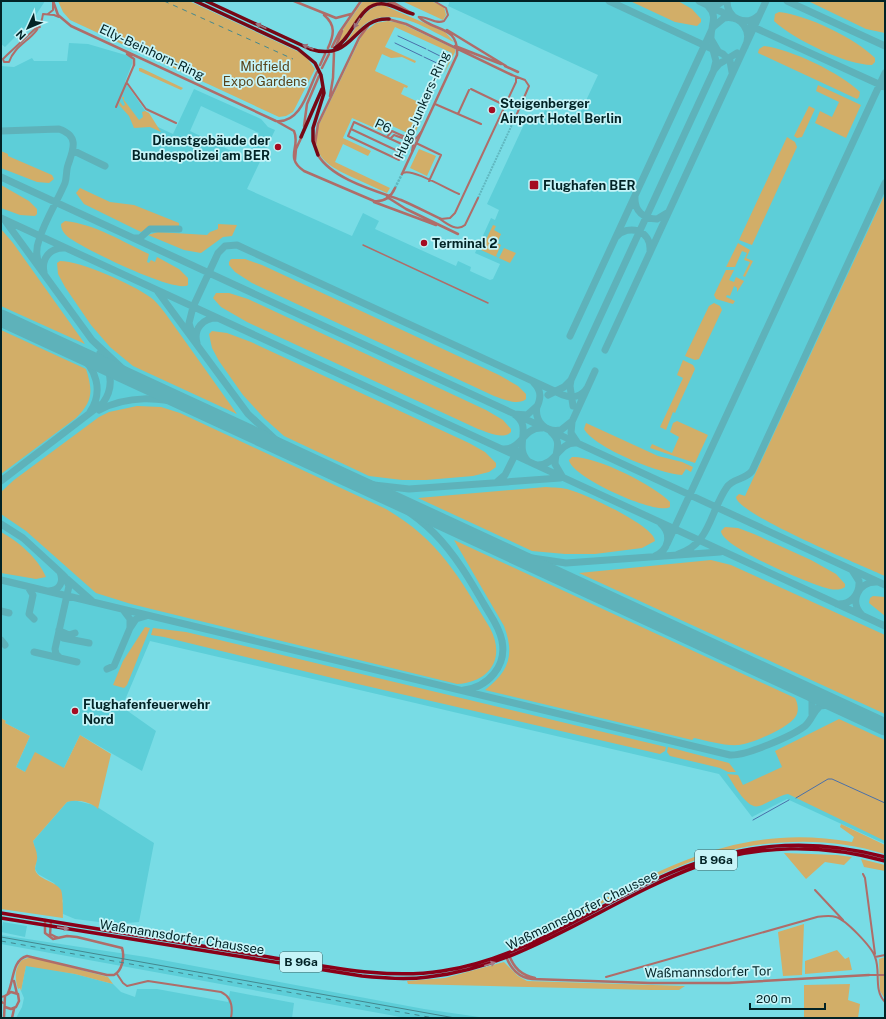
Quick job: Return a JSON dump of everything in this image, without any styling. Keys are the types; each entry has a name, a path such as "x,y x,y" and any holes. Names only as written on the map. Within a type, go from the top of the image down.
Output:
{"highway":[{"path":"195,1 298,49 312,59 320,71 324,96 312,133 314,147 318,155"},
{"path":"206,1 301,45 319,51 331,51 341,48 349,43 368,23 378,19 389,19"},
{"path":"331,51 342,43 363,13 371,6 387,4 414,14"},
{"path":"301,138 318,103 323,86"}],"main road":[{"name":"Waßmannsdorfer Chaussee","path":"1,913 362,972 408,974 462,968 506,953 554,932 661,877 700,861 733,852 770,846 799,844 823,845 859,850 885,856"},
{"name":"Waßmannsdorfer Chaussee","path":"1,918 264,961 387,978 414,979 446,975 473,969 508,957 561,934 657,884 698,866 723,858 774,849 803,848 838,851 885,861"}],"street":[{"path":"47,15 53,10 53,1"},
{"path":"53,1 60,18"},
{"path":"294,1 321,13 339,18 351,14"},
{"name":"Hugo-Junkers-Ring","path":"387,1 449,33 454,40 457,49 457,55 402,174"},
{"path":"391,1 408,9 414,14"},
{"name":"Hugo-Junkers-Ring","path":"419,17 423,16 441,23 445,21 448,15 446,8 434,1"},
{"path":"336,46 351,14 359,2"},
{"path":"321,13 329,19 333,28 331,51 332,86 327,104"},
{"path":"40,27 36,28 7,55 3,59 4,62 9,62 13,53 37,32 40,27 42,14 54,15 60,18"},
{"name":"Hugo-Junkers-Ring","path":"419,17 461,37 506,66"},
{"name":"Elly-Beinhorn-Ring","path":"60,18 71,26 276,121 294,131 296,139 293,152 295,160"},
{"path":"322,68 349,18"},
{"path":"444,228 406,209 385,196 334,172 325,165 318,155 315,144 316,132 327,104 362,33 374,23 389,19 406,24 451,44 526,81 529,86 516,116"},
{"path":"451,44 469,50 518,72"},
{"path":"124,50 132,57 134,65"},
{"path":"320,65 325,54"},
{"path":"116,107 134,65 142,59"},
{"path":"276,121 288,120 295,115 317,72"},
{"path":"318,76 307,104 301,138 296,148 295,160 302,170 371,201 458,234"},
{"path":"440,219 450,218 455,213 516,82 514,76"},
{"path":"127,83 146,108 176,123"},
{"path":"458,114 470,90 500,103"},
{"path":"435,104 481,124"},
{"name":"P6","path":"354,122 406,146 399,160 348,136 351,129 354,122"},
{"name":"P6","path":"351,129 402,153"},
{"path":"387,138 392,132 414,141 421,132"},
{"path":"390,139 394,134 410,141 413,145 412,152"},
{"path":"416,143 441,155 429,181"},
{"path":"406,163 408,171"},
{"path":"402,174 408,171 418,174 429,181 459,194"},
{"path":"371,201 385,200 391,195 395,188"},
{"path":"385,196 401,200 434,215 457,228 462,228 465,225 478,198"},
{"path":"364,245 488,303"},
{"path":"863,874 865,878 879,992 885,1002"},
{"path":"815,890 875,956"},
{"path":"606,977 810,919 828,916 836,917 844,921"},
{"path":"45,920 47,936 53,939 77,937 119,947 123,951 123,956 121,966 116,974"},
{"path":"51,921 50,934 59,938"},
{"name":"Waßmannsdorfer Tor","path":"506,953 512,968 520,975 526,978 539,979 650,984 714,984 885,975"},
{"path":"875,956 885,955"},
{"path":"4,1018 5,1007 2,1002 14,980 17,963 22,958 29,956 107,975 116,974"},
{"path":"116,974 127,986 148,981 221,992 228,997 232,1005 231,1018"},
{"path":"12,1018 14,1008 19,1001 14,980"},
{"path":"8,993 18,994"},
{"path":"1,997 5,996"},
{"path":"5,1007 14,1008"}],"shaded area":[{"path":"1,1 45,1 34,18 5,47 1,44"},
{"path":"450,1 885,1 885,844 787,799 752,817 719,774 150,641 122,707 156,731 142,771 80,735 64,768 25,772 16,767 30,736 5,723 6,721 1,718 1,66 14,67 32,58 34,61 67,61 69,43 88,44 129,56 132,59 132,64 125,82 156,126 173,134 194,89 261,119 268,127 275,130 247,189 352,236 363,213 379,221 375,229 456,266 458,261 471,267 470,271 490,280 493,279 500,264 475,253 491,218 495,220 499,210 487,204 527,118 539,123 545,110 575,124 598,75 448,6","holes":["201,106 259,133 248,159 190,131"]},
{"path":"73,800 94,805 154,843 139,922 115,924 75,919 63,914 61,907 63,901 54,883 38,874 35,869 37,857 33,841 67,802"},
{"path":"3,922 27,926 25,937 1,932"},
{"path":"1,935 146,957 424,1009 486,1018 406,1018 1,944"},
{"path":"26,965 75,974 113,984 121,992 135,997 137,989 157,989 228,1002 230,991 294,1003 292,1018 16,1018 22,1007 24,998 21,991"}],"green space":[{"name":"Midfield Expo Gardens","path":"58,1 189,1 299,52 307,58 315,69 293,112 286,116 279,117 70,20 63,12"},
{"path":"363,1 386,2 377,3 364,11 338,44 344,28"},
{"path":"402,1 431,1 444,7 446,15 443,20"},
{"path":"630,1 678,1 692,9 701,19 701,22 697,26 675,22"},
{"path":"808,1 885,1 885,33 866,29"},
{"path":"383,5 445,32 454,42 423,26 400,18 389,17 378,18 368,22 345,43 365,14 376,7"},
{"path":"779,12 803,18 843,35 866,50 875,58 875,62 872,65 861,64 848,61 820,50 774,21 775,14"},
{"path":"388,21 400,23 455,49 455,52 444,74 452,53 395,27 385,47 416,61 415,63 402,57 391,58 382,54 375,71 408,86 407,88 404,87 401,94 427,106 414,136 388,124 384,132 352,118 343,138 371,151 368,156 343,144 335,162 390,188 387,193 331,166 320,155 317,148 316,139 317,129 363,33 376,23"},
{"path":"764,46 787,52 815,63 841,77 860,92 859,97 857,99 758,53 759,49"},
{"path":"139,68 183,88 181,90 139,71"},
{"path":"818,85 861,105 846,138 815,123 820,111 832,117 839,102 816,91"},
{"path":"122,97 124,97 124,100 139,120 143,117 142,112 145,111 149,113 161,132 150,127 134,128 129,116 119,105 120,102 123,106 125,105"},
{"path":"809,106 815,109 802,137 797,138 794,136"},
{"path":"787,137 795,142 797,147 752,245 739,240"},
{"path":"419,149 436,156 427,176 410,168"},
{"path":"1,151 8,154 8,156 52,175 54,179 49,183 37,182 1,168"},
{"path":"1,185 29,201 37,209 37,214 35,216 20,215 1,208"},
{"path":"80,188 110,202 134,205 179,223 179,226 151,226 141,232 84,204 76,193"},
{"path":"885,194 885,576 778,527 742,505 736,497 739,494 745,496"},
{"path":"65,221 98,230 149,254 147,262 149,263 151,260 155,262 157,257 179,269 188,278 188,285 180,286 148,277 77,243 68,237 62,230 61,224"},
{"path":"218,224 237,225 232,236 223,237 201,253 184,250 148,235 158,232 207,235 218,229"},
{"path":"493,225 496,226 494,230 501,234 497,243 501,245 496,256 499,258 504,248 516,253 510,263 481,250"},
{"path":"1,229 13,243 85,344 1,306"},
{"path":"738,243 750,250 746,258 753,261 745,277 743,276 750,262 744,260 747,253 742,251 735,267 726,267"},
{"path":"231,259 245,259 262,265 499,375 518,386 526,394 526,399 515,402 494,396 252,283 235,272 229,265"},
{"path":"60,261 80,265 106,274 142,292 158,304 237,414 133,366 110,347 91,325 65,287 58,274 57,263"},
{"path":"726,270 734,270 729,280 734,282 736,277 744,281 737,292 737,288 734,286 730,296 727,295 726,297 735,301 733,304 716,299 714,295"},
{"path":"216,293 229,293 248,299 486,410 503,420 511,429 511,432 504,435 499,435 478,429 247,322 221,307 213,298"},
{"path":"714,303 720,306 722,310 699,359 695,360 685,356 709,306"},
{"path":"1,330 86,369 90,384 90,395 86,406 76,418 1,474"},
{"path":"212,331 227,333 251,342 469,443 485,452 496,463 496,467 489,472 473,476 426,480 402,480 369,476 284,436 264,418 243,395 219,361 212,348 209,334"},
{"path":"683,360 693,365 695,369 675,413 673,412 666,430 660,427 683,378 677,375"},
{"path":"137,406 161,407 180,413 386,509 404,521 434,547 446,561 468,592 490,628 495,639 496,649 492,666 478,679 457,684 131,604 96,593 26,531 1,514 1,492 14,480 99,417 109,412"},
{"path":"677,421 708,435 695,463 650,448 652,444 672,453 679,437 670,432 673,423"},
{"path":"586,423 658,456 682,462 693,467 691,472 686,469 682,475 672,474 644,465 614,452 590,436 584,429"},
{"path":"572,457 595,461 638,480 662,495 670,502 670,507 662,508 649,506 633,501 598,485 573,467 569,460"},
{"path":"546,487 567,489 618,511 644,527 652,535 655,541 642,548 595,554 565,554 532,551 418,498"},
{"path":"725,527 738,528 754,534 811,560 836,574 845,584 845,587 836,590 820,586 788,574 751,556 725,538 721,531"},
{"path":"1,532 33,557 43,570 46,577 36,579 1,573"},
{"path":"454,540 795,698 798,707 796,716 792,721 779,730 761,738 745,744 728,745 694,738 692,740 485,690 500,676 508,662 509,646 507,636 504,626"},
{"path":"711,560 731,565 885,635 885,714 579,573"},
{"path":"873,596 885,597 885,616 869,603 870,598"},
{"path":"145,627 150,628 127,685 124,688 113,685 123,661"},
{"path":"153,628 186,632 666,747 665,751 660,754 349,682 151,635"},
{"path":"1,718 6,721 5,723 30,736 16,767 25,772 35,752 64,768 80,735 111,754 98,809 84,802 67,802 33,841 37,854 35,869 36,873 55,884 61,890 63,899 63,918 1,909"},
{"path":"839,719 885,740 885,841 788,794 780,796 763,805 754,806 745,800 727,774 738,775 743,785 782,767 775,751"},
{"path":"668,747 729,763 736,772 728,772 720,768 670,756 667,752"},
{"path":"841,824 885,845 885,854 860,847 834,843 808,842 782,842 730,850 704,857 659,875 535,938 514,947 508,944 545,930 634,883 664,869 693,857 723,848 753,841 785,838 817,838 852,842 854,837 840,827"},
{"path":"784,853 852,857 844,865 825,862 806,879"},
{"path":"861,859 885,865 885,871 864,867"},
{"path":"804,924 802,975 783,976 778,932"},
{"path":"837,950 845,959 849,957 852,970 805,974 805,961"},
{"path":"31,957 108,977 113,984 75,974 26,966 21,991 20,988 18,989 17,985 16,970 22,960"},
{"path":"885,957 885,999 880,991 879,959"},
{"path":"504,962 518,976 527,981 685,986 679,990 652,990 408,984 407,981 445,978"},
{"path":"850,984 848,1000 860,1004 858,1018 804,1018 804,985"}],"waterway":[{"path":"398,36 426,49"},
{"path":"395,43 422,56"},
{"path":"428,50 444,58"},
{"path":"424,57 441,65"},
{"path":"796,798 828,779 832,779 885,803"},
{"path":"753,820 789,800"}],"taxiway":[{"path":"609,1 723,54 730,61 732,72"},
{"path":"699,1 732,17"},
{"path":"708,5 717,5 723,1"},
{"path":"727,1 730,12 738,19 743,21 749,20 754,19 759,15"},
{"path":"605,350 766,1"},
{"path":"787,1 885,46"},
{"path":"708,6 714,18 711,39 718,51"},
{"path":"570,336 713,27 724,18 736,19 744,25 746,30 747,41 745,47"},
{"path":"751,26 885,87"},
{"path":"712,46 716,61 714,69"},
{"path":"571,380 714,70 719,64 737,53"},
{"path":"667,544 885,73"},
{"path":"1,131 59,129 70,135 72,140 73,149 67,167 65,183 44,225 38,243 37,258 39,264"},
{"path":"74,151 105,166"},
{"path":"1,177 885,585"},
{"path":"678,554 689,550 703,535 721,496 727,487 752,471 885,183"},
{"path":"635,197 636,206 644,216 657,219 667,213"},
{"path":"1,218 885,626"},
{"path":"6,222 92,340 123,369 156,390"},
{"path":"135,238 140,238 150,229 179,229"},
{"path":"616,237 627,230 638,231 647,238 650,250"},
{"path":"194,340 189,323 193,307 218,253 225,246 237,245 563,395 574,397 583,393 587,388"},
{"path":"44,272 44,262 48,254 55,249 65,248"},
{"path":"158,292 248,414 276,440 304,458"},
{"path":"197,343 196,333 200,325 207,320 217,318"},
{"path":"1,481 103,403 109,390 110,378 107,365 100,353"},
{"path":"78,354 89,366 96,380 97,396 90,412"},
{"path":"96,362 101,361 102,355"},
{"path":"570,426 595,371"},
{"path":"548,395 564,387 571,380 570,386 573,406"},
{"path":"534,383 537,386 540,395 536,409"},
{"path":"99,410 121,402 144,399 166,400 190,405"},
{"path":"537,406 537,417 539,421 550,430 561,430 571,422"},
{"path":"528,461 522,449 523,425 520,419 514,414 527,415 537,406"},
{"path":"572,422 571,433 577,442"},
{"path":"503,449 514,446 519,443 526,434 542,428"},
{"path":"551,432 557,439 558,447 555,464 562,476"},
{"path":"537,465 549,462 565,446 576,443"},
{"path":"497,482 505,475 517,451"},
{"path":"337,474 374,485 409,489 560,478"},
{"path":"383,495 416,517 442,541 468,577 499,631 503,650 499,667 494,674 481,685 464,690"},
{"path":"1,524 23,538 60,572 62,579 60,585 56,589 49,591"},
{"path":"655,556 666,546 668,537 667,532 661,524"},
{"path":"499,548 532,558 566,563 720,552"},
{"path":"837,604 850,601 858,591 859,581 852,570"},
{"path":"60,658 56,654 55,649 69,586 65,577 61,573"},
{"path":"67,579 92,601"},
{"path":"1,580 730,755 757,749 790,735 805,726 820,706 835,704"},
{"path":"862,615 856,604 857,594 864,585 876,582"},
{"path":"28,587 33,595 29,614 34,619"},
{"path":"1,611 9,613"},
{"path":"124,611 130,619 130,628 136,619 146,616"},
{"path":"107,669 114,666 130,628"},
{"path":"59,630 63,638 89,643"},
{"path":"62,632 69,635 75,633"},
{"path":"1,640 5,645"},
{"path":"34,652 77,662"},
{"path":"802,689 812,700 812,714"},
{"path":"880,725 885,726"}],"runway":[{"path":"1,318 885,727"}],"tunnel":[{"path":"478,198 516,116"},
{"path":"395,188 402,174"}],"tram line":[{"path":"1,937 455,1018"}],"railway":[{"path":"164,1 293,59"},
{"path":"1,941 434,1018"}],"place":[{"name":"Steigenberger Airport Hotel Berlin","path":"492,110"},
{"name":"Dienstgebäude der Bundespolizei am BER","path":"278,147"},
{"name":"Flughafen BER","path":"534,185"},
{"name":"Terminal 2","path":"424,243"},
{"name":"Flughafenfeuerwehr Nord","path":"75,711"}]}
